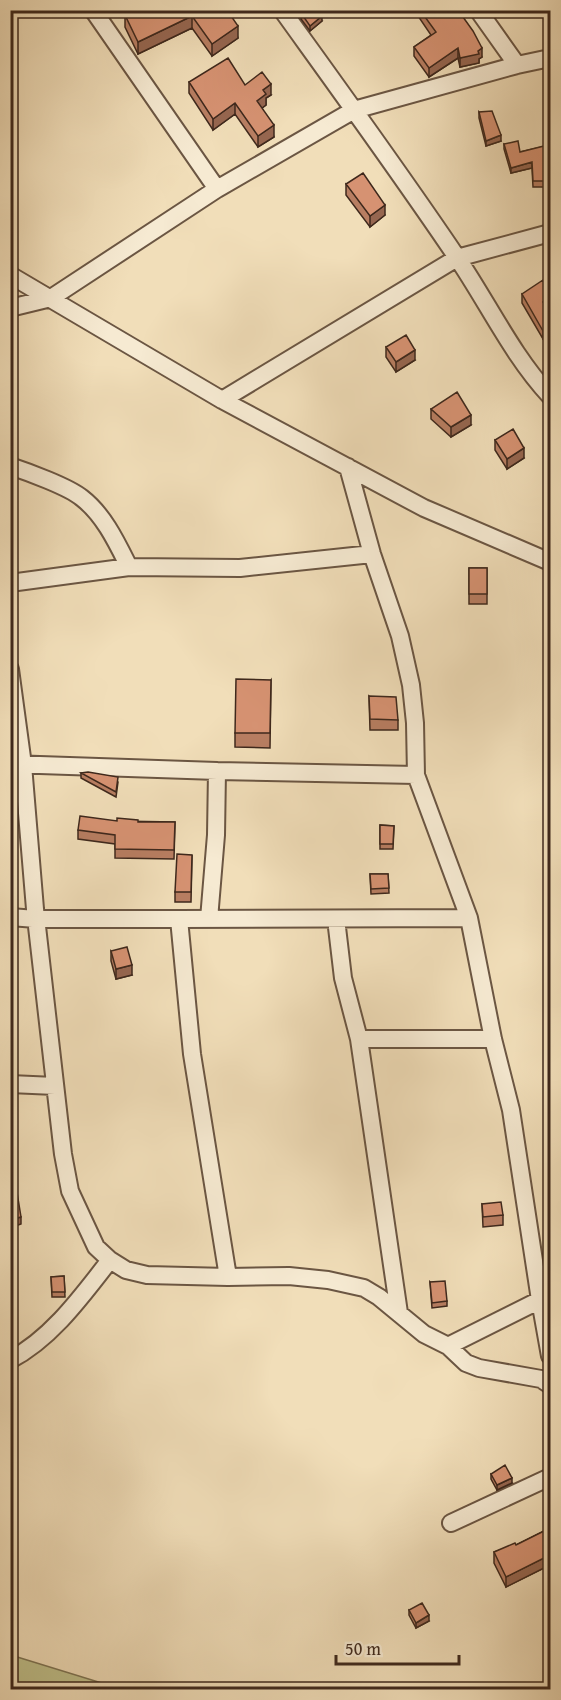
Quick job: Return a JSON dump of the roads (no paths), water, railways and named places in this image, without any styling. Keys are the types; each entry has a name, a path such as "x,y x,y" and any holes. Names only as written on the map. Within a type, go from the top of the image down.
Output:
{"street":[{"path":"93,10 217,189"},
{"path":"282,10 457,258 506,337 538,383 550,396"},
{"path":"478,10 517,64"},
{"path":"10,308 51,298 217,189 354,110 517,64 550,58"},
{"path":"222,400 457,258 550,233"},
{"path":"10,275 222,400 424,508 550,562"},
{"path":"10,466 30,472 82,497 114,536 129,567"},
{"path":"348,467 372,554 400,636 411,685 415,723 416,775 469,918 493,1039 511,1110 545,1299 550,1356"},
{"path":"10,583 129,567 240,568 372,554"},
{"path":"10,669 17,764 63,1154 70,1191 96,1247 126,1270 147,1275 289,1276 328,1280 364,1288 379,1297 424,1334 448,1346 466,1363 478,1368 541,1379 550,1385"},
{"path":"17,764 416,775"},
{"path":"209,919 216,836 217,771"},
{"path":"10,917 36,919 469,918"},
{"path":"179,919 192,1054 228,1277"},
{"path":"336,919 343,978 358,1039 399,1313"},
{"path":"358,1039 493,1039"},
{"path":"10,1084 55,1086"},
{"path":"10,1360 24,1353 40,1340 110,1260"},
{"path":"448,1346 545,1299"},
{"path":"451,1523 550,1477"}]}
